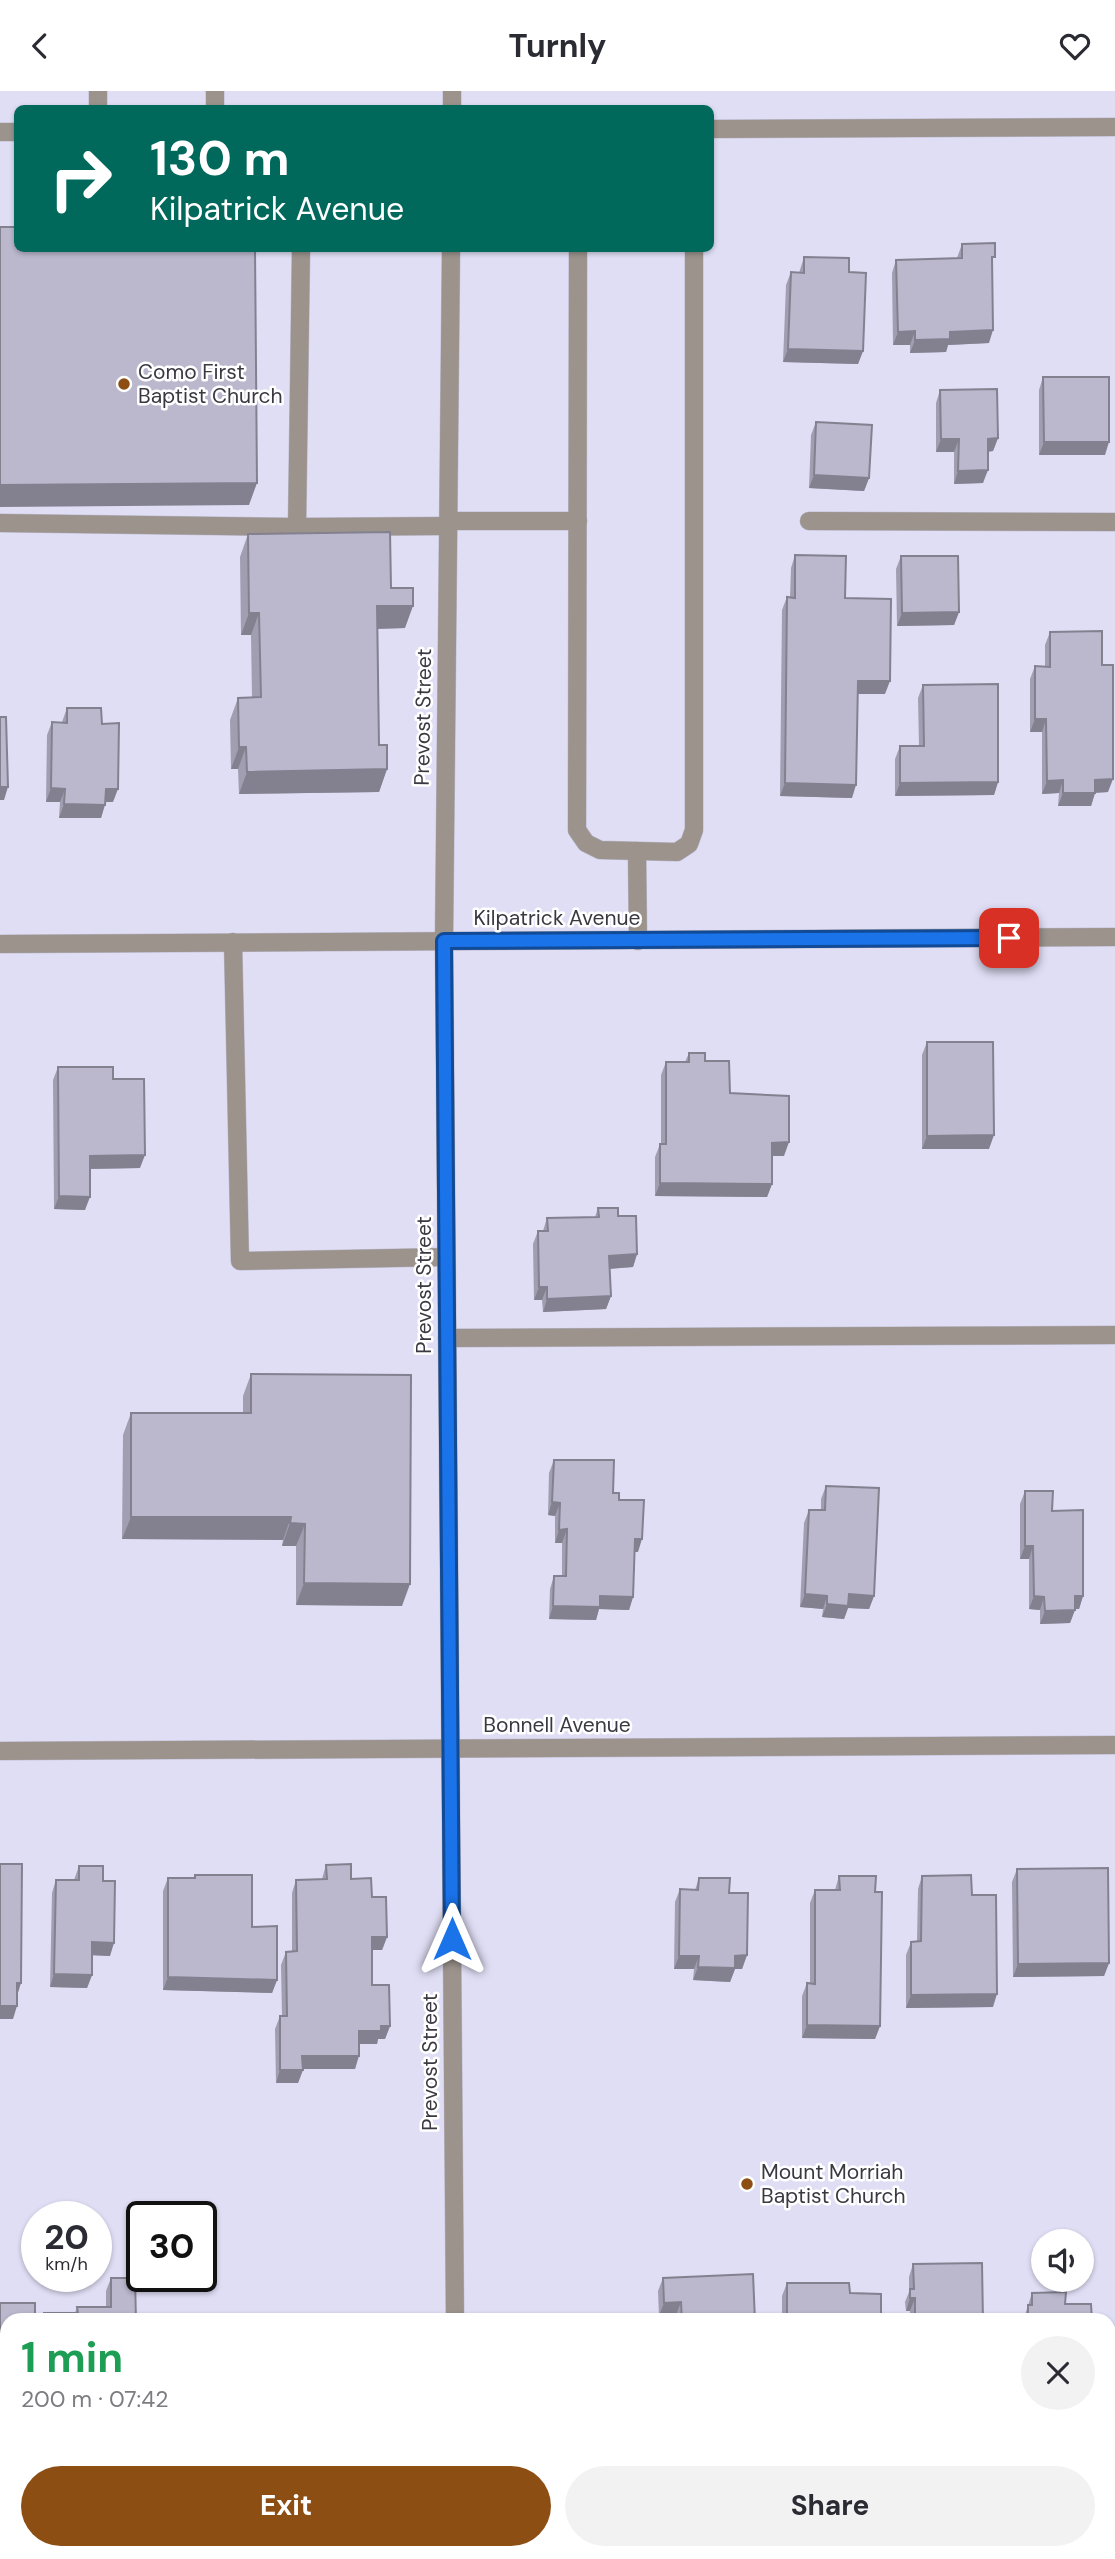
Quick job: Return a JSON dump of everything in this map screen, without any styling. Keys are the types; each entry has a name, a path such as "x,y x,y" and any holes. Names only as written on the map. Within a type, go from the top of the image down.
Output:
{"street":[{"path":"714,129 1115,127"},
{"path":"297,527 302,252"},
{"name":"Prevost Street","path":"451,252 444,941 455,2313"},
{"path":"578,252 578,830 586,843 600,850 677,852 689,844 694,830 694,252"},
{"path":"0,523 297,527 578,521"},
{"path":"809,521 1115,523"},
{"path":"637,851 638,941"},
{"name":"Kilpatrick Avenue","path":"0,944 1115,937"},
{"path":"233,943 240,1261 446,1257"},
{"path":"447,1338 1115,1335"},
{"name":"Bonnell Avenue","path":"0,1751 1115,1745"}],"building":[{"name":"Como First Baptist Church","path":"0,227 14,227 14,252 255,252 257,483 0,485"},
{"path":"995,243 995,257 992,257 993,330 950,332 950,339 915,340 915,331 898,332 896,260 962,258 962,244"},
{"path":"804,257 849,258 849,272 866,273 863,351 788,349 791,272 804,273"},
{"path":"1043,377 1109,377 1109,442 1044,442"},
{"path":"997,389 998,438 988,439 988,470 958,471 959,439 941,439 940,390"},
{"path":"816,422 872,425 869,478 814,475"},
{"path":"390,532 391,588 413,588 413,606 377,606 379,745 387,745 387,769 247,772 246,747 239,747 238,698 261,697 259,613 249,613 248,534"},
{"path":"795,555 846,556 845,598 891,599 890,681 858,681 856,785 785,783 787,597 795,598"},
{"path":"901,556 958,556 959,612 902,613"},
{"path":"1102,631 1102,665 1113,665 1113,779 1095,780 1095,793 1063,793 1063,780 1047,781 1046,719 1035,719 1035,666 1050,667 1050,632"},
{"path":"998,684 998,782 900,783 900,746 924,746 923,685"},
{"path":"67,708 101,708 102,724 119,723 118,789 106,789 105,805 64,804 65,789 51,788 52,722 67,723"},
{"path":"0,717 6,717 8,787 0,787"},
{"path":"927,1042 993,1042 994,1135 927,1136"},
{"path":"689,1053 705,1053 705,1061 729,1061 730,1093 789,1096 789,1142 772,1143 772,1184 660,1183 660,1144 666,1144 666,1062 689,1062"},
{"path":"58,1067 113,1067 113,1079 144,1079 145,1155 90,1156 90,1197 59,1196"},
{"path":"598,1208 618,1208 618,1216 636,1216 637,1254 609,1256 611,1296 547,1299 547,1287 539,1287 538,1231 548,1231 547,1218 599,1217"},
{"path":"251,1374 411,1375 410,1584 304,1583 305,1524 290,1523 291,1517 131,1517 131,1413 251,1413"},
{"path":"554,1460 614,1460 613,1493 619,1493 619,1500 644,1500 642,1539 635,1539 633,1597 600,1596 600,1607 553,1606 554,1576 566,1576 567,1529 559,1530 560,1503 552,1502"},
{"path":"826,1486 879,1488 874,1596 849,1594 848,1606 827,1604 827,1596 805,1594 809,1510 825,1510"},
{"path":"1025,1491 1053,1491 1052,1511 1083,1510 1083,1596 1075,1596 1075,1610 1045,1611 1044,1597 1034,1596 1033,1546 1025,1546"},
{"path":"0,1864 22,1864 21,1983 17,1983 17,2006 0,2006"},
{"path":"351,1864 351,1879 371,1878 372,1897 386,1897 387,1937 372,1937 372,1985 389,1985 390,2026 381,2026 381,2031 359,2031 359,2056 302,2056 303,2070 280,2070 280,2016 287,2016 286,1952 297,1951 296,1880 327,1879 326,1865"},
{"path":"79,1866 103,1866 103,1881 115,1881 114,1943 92,1942 92,1975 54,1974 56,1880 79,1880"},
{"path":"1108,1868 1109,1963 1018,1964 1017,1869"},
{"path":"195,1875 252,1875 252,1927 277,1926 277,1980 168,1977 168,1878 195,1878"},
{"path":"971,1875 972,1895 996,1895 997,1994 911,1995 911,1942 921,1941 922,1876"},
{"path":"839,1876 876,1876 875,1892 882,1892 880,2026 807,2025 807,1983 815,1984 815,1890 840,1890"},
{"path":"699,1878 730,1878 729,1893 748,1893 747,1955 735,1956 735,1968 698,1967 699,1956 679,1956 680,1889 698,1890"},
{"path":"982,2263 983,2313 915,2313 915,2298 910,2298 910,2289 914,2289 913,2264"},
{"path":"753,2274 755,2313 682,2313 681,2302 664,2303 663,2278"},
{"path":"112,2278 126,2278 126,2292 135,2292 136,2313 78,2313 77,2307 111,2307"},
{"path":"787,2283 849,2283 850,2293 881,2294 881,2313 787,2313"},
{"path":"1066,2292 1065,2304 1091,2304 1092,2313 1028,2313 1028,2305 1032,2305 1032,2293"},
{"path":"0,2303 35,2303 35,2313 0,2313"}],"place":[{"name":"Como First Baptist Church","path":"124,384"},
{"name":"Mount Morriah Baptist Church","path":"747,2184"}],"route":[{"path":"452,1939 444,941 1009,938"}]}
